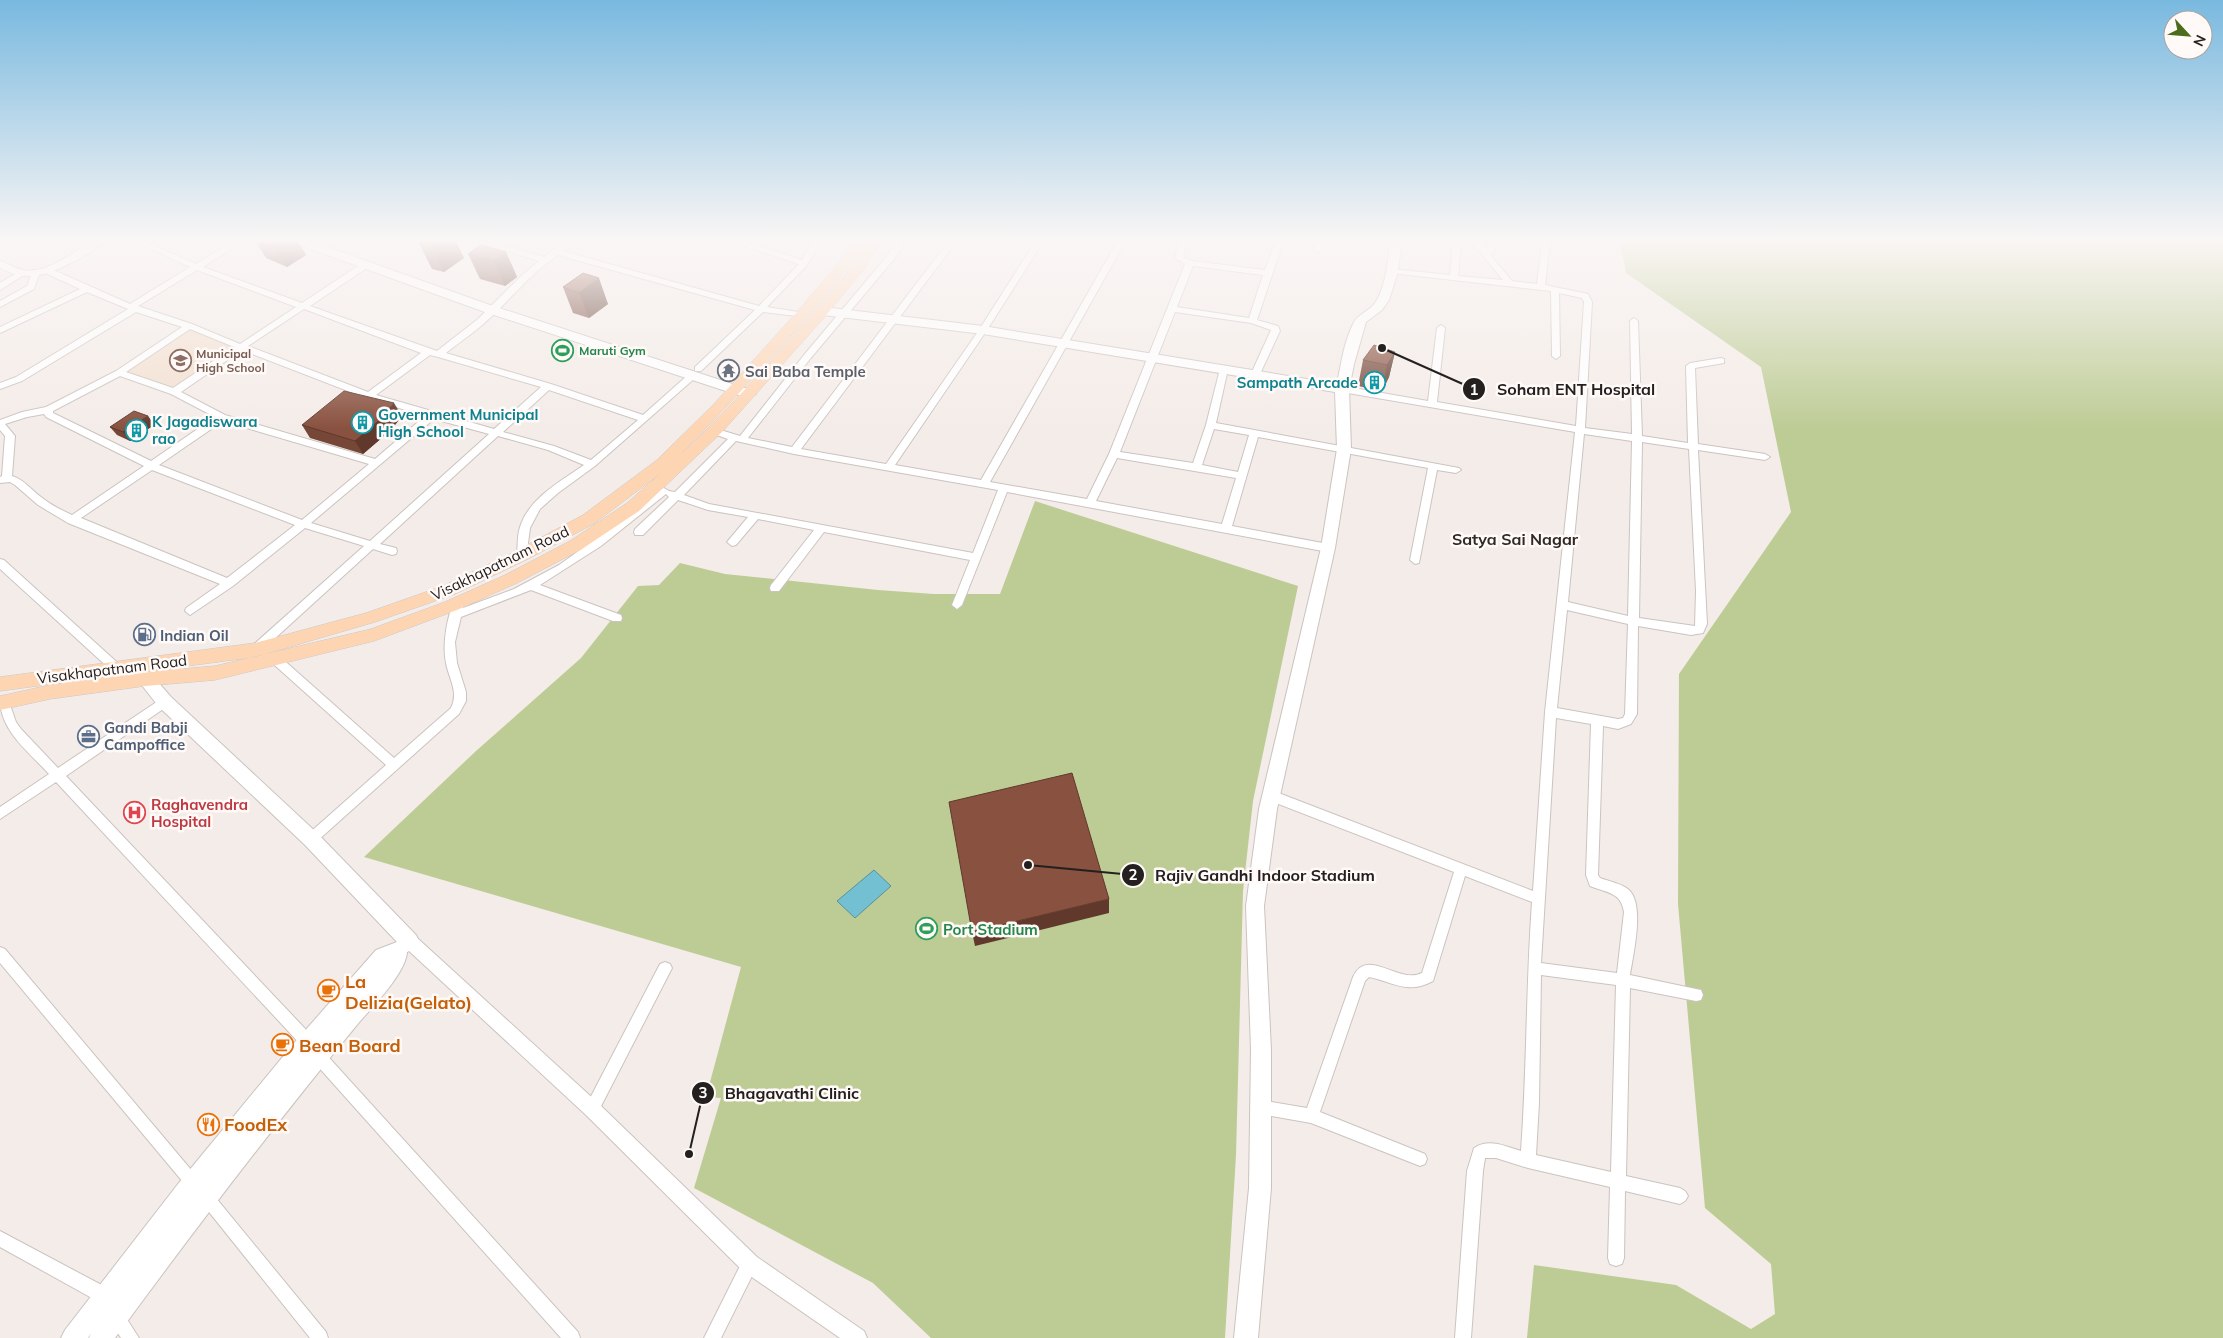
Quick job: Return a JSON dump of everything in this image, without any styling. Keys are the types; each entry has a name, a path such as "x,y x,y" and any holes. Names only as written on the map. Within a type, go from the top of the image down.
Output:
{"main road":[{"path":"491,304 744,388"},
{"path":"492,304 496,306"},
{"name":"Visakhapatnam Road","path":"0,684 255,650 378,615 449,590 522,555 589,519 635,486 662,464 744,388 811,304"},
{"path":"2,702 50,692 215,672 374,635 458,608 576,545 659,490 714,431 744,388 828,304"},
{"path":"1246,1338 1260,1188 1261,1050 1255,906 1272,796 1328,548 1344,449 1342,389 1359,323 1381,304"},
{"path":"823,311 1065,342 1342,389"},
{"path":"73,1338 105,1296 199,1190 312,1048 393,966 403,946 311,839 165,702 145,679"},
{"path":"101,1338 199,1190"}],"street":[{"path":"0,330 54,304"},
{"path":"126,304 189,326 369,396 551,448 592,464"},
{"path":"0,386 19,379 137,304"},
{"path":"298,304 428,352 548,386 645,419"},
{"path":"748,304 802,315"},
{"path":"522,555 525,525 531,513 544,499 592,464 645,419 764,304"},
{"path":"639,532 738,439 851,304"},
{"path":"794,451 905,304"},
{"path":"888,468 999,304"},
{"path":"983,485 1086,304"},
{"path":"1090,502 1114,454 1175,304"},
{"path":"1252,321 1258,304"},
{"path":"1554,304 1556,356"},
{"path":"1528,1161 1532,1103 1534,968 1551,712 1564,605 1580,430 1588,304"},
{"path":"174,392 302,306"},
{"path":"439,354 496,306"},
{"path":"1173,309 1252,321 1272,326 1276,330 1256,374"},
{"path":"1551,712 1618,724 1627,721 1631,714 1637,438 1634,321"},
{"path":"189,326 119,373 48,410 25,414 0,424 10,436 4,479 18,480 33,496 56,512 72,520 229,583"},
{"path":"1432,404 1441,328"},
{"path":"369,396 428,352"},
{"path":"1564,605 1634,621 1691,631 1699,630 1702,624 1700,540 1692,446 1690,366 1721,361"},
{"path":"1196,467 1211,425 1224,369"},
{"path":"119,373 174,392 222,417 377,463"},
{"path":"255,650 497,434 548,386"},
{"path":"1342,389 1580,430 1765,457"},
{"path":"48,410 49,415 150,466 302,524 392,551"},
{"path":"190,611 229,583 377,463 432,414"},
{"path":"72,520 222,417"},
{"path":"1211,425 1456,470"},
{"path":"714,431 738,439 794,451 1003,489 1090,502 1328,548"},
{"path":"1226,529 1254,433"},
{"path":"1114,454 1242,476"},
{"path":"1415,560 1433,466"},
{"path":"957,605 1003,489"},
{"path":"311,839 393,764 455,711 460,701 460,692 451,663 449,642 458,608 530,586 575,560 623,525 659,490 708,507 975,557"},
{"path":"732,542 756,515"},
{"path":"775,588 822,527"},
{"path":"0,563 116,668"},
{"path":"530,586 617,618"},
{"path":"274,658 393,764"},
{"path":"2,702 11,724 312,1048 572,1338"},
{"path":"0,814 56,774 165,702"},
{"path":"1597,719 1592,875 1595,882 1624,893 1629,901 1630,912 1624,980 1616,1258"},
{"path":"1272,796 1539,899"},
{"path":"1311,1116 1360,977 1367,970 1378,971 1409,983 1420,982 1428,977 1462,869"},
{"path":"403,946 592,1108 750,1264 857,1338"},
{"path":"0,954 199,1190 320,1338"},
{"path":"592,1108 665,968"},
{"path":"1534,968 1624,980 1696,995"},
{"path":"1260,1107 1311,1116 1420,1159"},
{"path":"1463,1338 1479,1153 1484,1150 1496,1151 1528,1161 1680,1196"},
{"path":"0,1239 105,1296 116,1318 130,1338"},
{"path":"712,1338 750,1264"}],"shaded area":[{"name":"Municipal High School","path":"188,329 236,348 174,390 125,372"}],"green space":[{"path":"1671,304 2223,304 2223,1338 1527,1338 1534,1265 1676,1285 1751,1329 1775,1314 1771,1264 1705,1208 1678,904 1679,674 1791,512 1761,367"},
{"name":"Port Stadium","path":"1035,501 1298,586 1253,801 1243,891 1236,1155 1225,1338 931,1338 873,1283 694,1188 721,1098 706,1097 741,967 364,857 476,751 581,658 638,586 659,585 680,563 725,574 878,590 934,594 1000,594"}],"water":[{"path":"874,870 891,886 855,918 837,901"}],"building":[{"path":"1374,345 1395,352 1387,365 1363,360"},
{"path":"344,391 394,403 383,417 355,441 302,425"},
{"path":"134,411 148,416 123,432 110,427"},
{"path":"1072,773 1109,899 972,932 949,802"}],"place":[{"name":"Soham ENT Hospital","path":"1382,348"},
{"name":"Maruti Gym","path":"563,350"},
{"name":"Municipal High School","path":"180,360"},
{"name":"Sai Baba Temple","path":"729,371"},
{"name":"Sampath Arcade","path":"1374,382"},
{"name":"Government Municipal High School","path":"362,423"},
{"name":"K Jagadiswara rao","path":"136,430"},
{"name":"Indian Oil","path":"144,635"},
{"name":"Gandi Babji Campoffice","path":"88,736"},
{"name":"Raghavendra Hospital","path":"135,813"},
{"name":"Rajiv Gandhi Indoor Stadium","path":"1028,865"},
{"name":"Port Stadium","path":"927,929"},
{"name":"La Delizia(Gelato)","path":"329,991"},
{"name":"Bean Board","path":"283,1045"},
{"name":"FoodEx","path":"208,1124"},
{"name":"Bhagavathi Clinic","path":"689,1154"}],"district":[{"name":"Satya Sai Nagar","path":"1515,539"}]}
